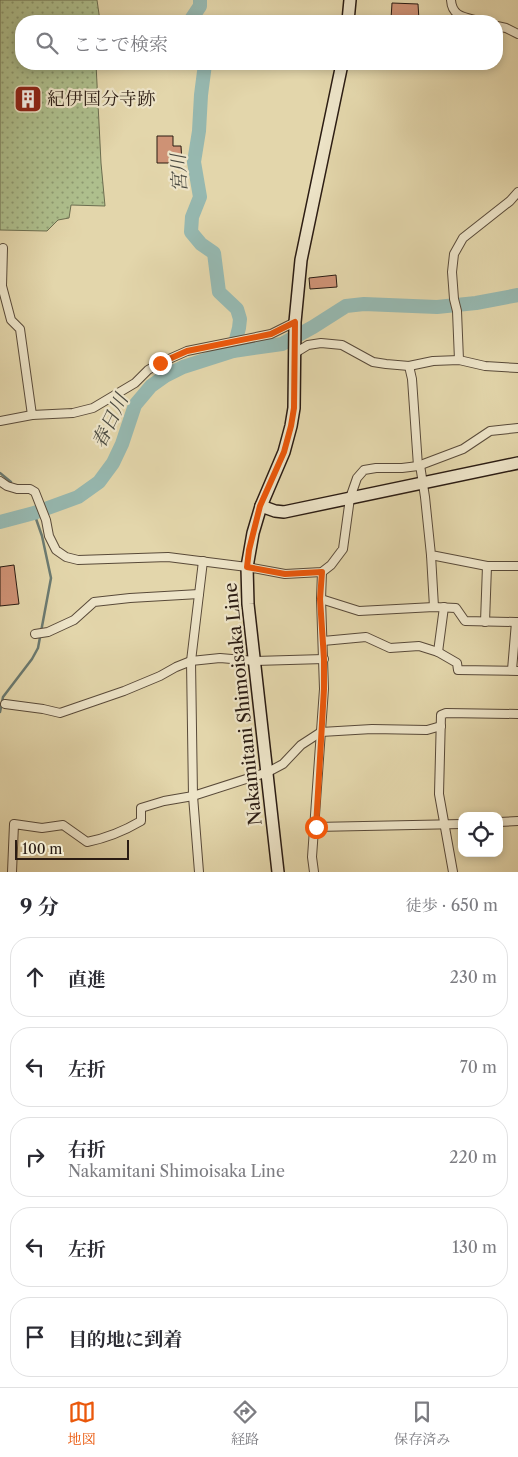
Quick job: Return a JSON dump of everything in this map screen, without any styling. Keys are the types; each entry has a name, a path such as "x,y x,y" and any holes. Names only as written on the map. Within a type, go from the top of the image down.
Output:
{"main road":[{"path":"349,15 350,0"},
{"name":"Nakamitani Shimoisaka Line","path":"278,872 248,604 247,567 251,541 260,506 284,452 291,426 294,408 295,325 301,260 341,70"},
{"path":"260,506 284,512 518,463"}],"street":[{"path":"451,0 452,9 459,15"},
{"path":"503,27 518,34"},
{"path":"459,360 457,311 452,272 454,254 463,238 510,201 518,192"},
{"path":"2,248 2,286 11,320 20,329 32,416"},
{"path":"0,421 73,413 93,408 134,383 148,370 187,351 271,334 295,325"},
{"path":"295,352 308,345 321,343 342,345 373,362 386,364 409,366 434,361 459,360 486,366 518,368"},
{"path":"409,366 419,465 425,497 434,607"},
{"path":"0,481 7,486 17,489 30,489 36,492 46,520 49,536 56,550 66,557 78,560 168,557 285,574 322,572 331,565 343,549 350,498 357,478 364,470 419,465 463,449 490,431 518,428"},
{"path":"431,555 487,566 518,566"},
{"path":"199,872 193,796 192,661 203,561"},
{"path":"486,622 487,566"},
{"path":"314,872 312,857 316,827 324,689 320,599 322,572"},
{"path":"35,634 48,632 74,620 94,602 199,594"},
{"path":"320,599 359,611 434,607 456,608 465,621 517,622 515,671 458,670 457,663 438,652 419,646 390,648 366,637 323,641"},
{"path":"438,652 444,608"},
{"path":"5,704 60,713 133,687 192,661 220,658 255,661 324,659"},
{"path":"453,872 439,794 441,715 446,713 518,714"},
{"path":"12,872 14,824 42,828 63,825 88,842 104,839 124,831 141,821 141,808 164,801 193,796 268,772 283,764 301,745 321,732 372,729 427,730 441,726"},
{"path":"503,822 518,821"},
{"path":"316,827 458,824"}],"green space":[{"path":"0,0 97,0 99,15 15,15 15,70 96,70 105,206 71,205 69,218 58,220 47,231 0,230"}],"building":[{"path":"392,3 418,4 419,15 391,15"},
{"name":"紀伊国分寺跡","path":"19,92 37,92 37,105 19,105"},
{"path":"157,136 173,136 173,146 181,146 182,163 157,163"},
{"path":"336,275 337,287 310,289 309,278"},
{"path":"14,565 19,604 0,606 0,567"}],"waterway":[{"name":"宮川","path":"194,15 200,6 200,0"},
{"name":"宮川","path":"204,70 199,131 194,162 200,197 192,217 191,232 201,244 214,253 219,292 237,309 240,319 233,351"},
{"name":"春日川","path":"0,522 34,513 78,497 99,482 113,463 122,444 135,405 151,386 183,367 233,351 282,344 346,306 364,304 437,307 476,303 518,295"},
{"path":"0,473 11,482"},
{"path":"0,712 3,697 32,659 38,648 51,578 42,536 34,513"}],"place":[{"name":"紀伊国分寺跡","path":"28,99"}],"route":[{"path":"160,363 187,351 271,334 295,322 294,408 291,426 284,452 260,506 249,550 247,567 285,574 322,572 320,599 324,689 316,827"}]}
